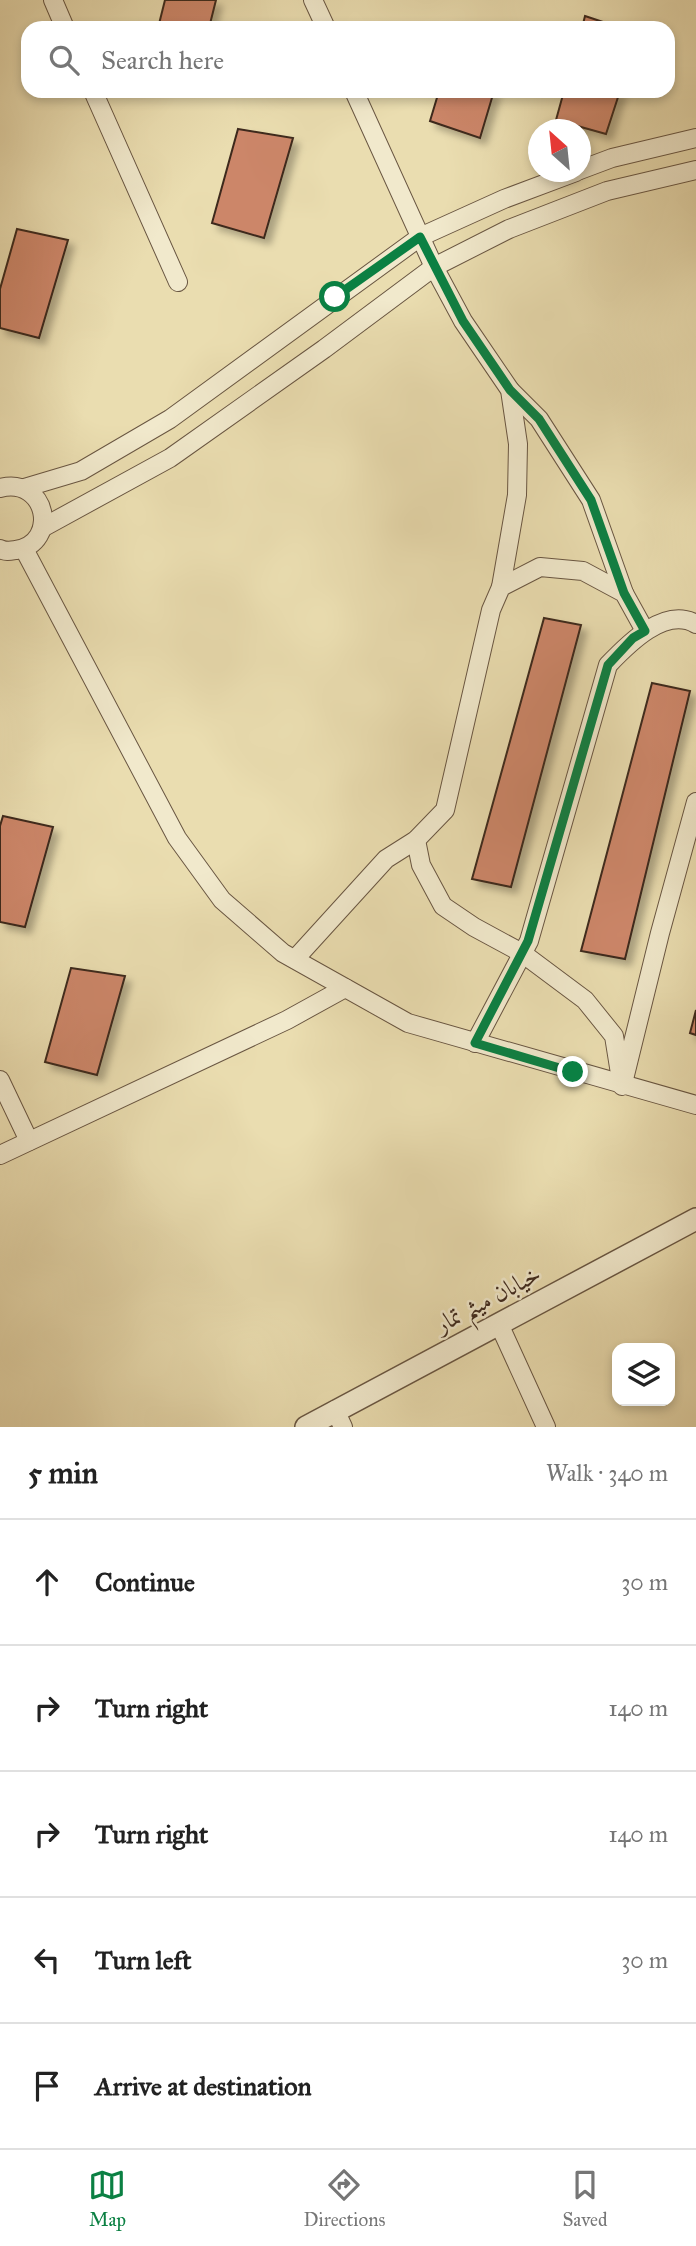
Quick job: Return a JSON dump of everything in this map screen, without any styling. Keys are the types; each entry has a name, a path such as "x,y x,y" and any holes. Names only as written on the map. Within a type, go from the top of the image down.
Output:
{"street":[{"path":"53,0 62,21"},
{"path":"313,0 323,21"},
{"path":"96,98 178,282"},
{"path":"358,98 434,267 463,321 510,390 539,419 591,500 624,593 645,631"},
{"path":"591,166 612,158 696,138"},
{"path":"42,528 170,458 434,267 509,229 607,191 696,170"},
{"path":"24,488 81,471 170,419 420,237 549,182"},
{"path":"295,959 386,859 416,840 445,810 491,610 501,587 517,495 518,444 510,390"},
{"path":"0,488 10,485 24,488 36,498 43,512 42,528 36,540 24,549 6,552 0,549"},
{"path":"24,549 177,838 222,900 283,953 408,1023 696,1105"},
{"path":"501,587 540,567 583,571 624,593"},
{"path":"475,1043 528,941 608,665 633,638 659,624 687,619 696,624"},
{"path":"622,1086 696,802"},
{"path":"416,840 421,865 443,906 474,927 522,953 585,1000 614,1036 622,1086"},
{"path":"0,1154 287,1020 345,988"},
{"path":"0,1080 29,1141"},
{"name":"خیابان میثم تمار","path":"306,1427 339,1419 499,1324 696,1219"},
{"path":"499,1324 546,1427"}],"building":[{"path":"165,0 216,0 211,21 160,21"},
{"path":"585,16 600,21 584,21"},
{"path":"437,98 492,98 480,138 430,121"},
{"path":"562,98 618,98 606,134 591,130 591,119 556,119"},
{"path":"238,129 293,138 264,238 212,223"},
{"path":"17,229 68,240 39,338 0,328 0,289"},
{"path":"544,618 581,625 511,887 472,879"},
{"path":"652,683 690,691 625,959 581,951"},
{"path":"3,816 53,827 25,927 0,922 0,826"},
{"path":"71,968 125,976 97,1075 45,1062"},
{"path":"696,1010 696,1035 690,1033"}],"route":[{"path":"335,297 420,237 463,321 510,390 539,419 591,500 624,593 645,631 633,638 608,665 528,941 475,1043 573,1072"}]}
